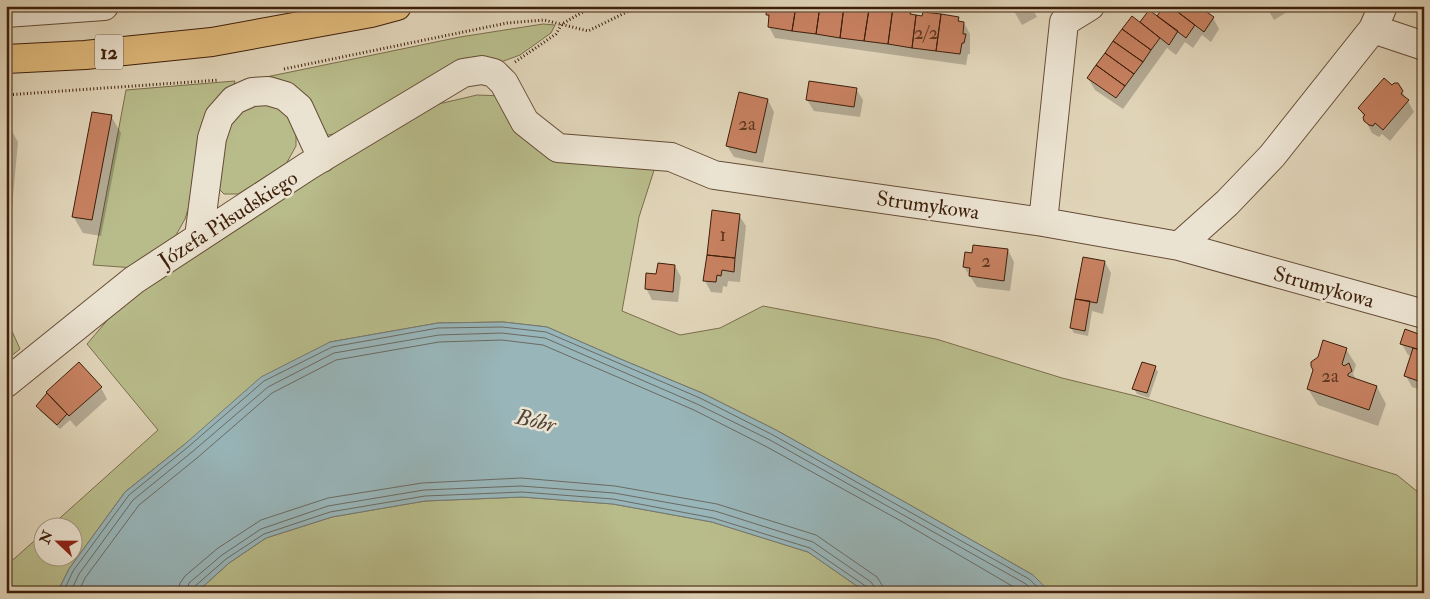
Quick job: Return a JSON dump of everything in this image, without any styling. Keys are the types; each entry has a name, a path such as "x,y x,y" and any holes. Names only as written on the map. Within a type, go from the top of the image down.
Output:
{"main road":[{"name":"12","path":"6,59 85,55 212,42 371,13 397,6"}],"street":[{"path":"6,12 104,6"},
{"path":"1043,222 1059,14 1090,6"},
{"path":"1179,246 1227,203 1272,156 1378,18 1424,46"},
{"name":"Józefa Piłsudskiego","path":"6,383 134,280 322,158 463,73 482,70 494,73"},
{"name":"Strumykowa","path":"494,73 504,83 525,122 558,148 671,157 714,174 1043,222 1179,246 1424,314"},
{"path":"199,238 212,138 219,117 234,100 252,92 268,92 284,96 299,108 322,158"}],"path":[{"path":"494,73 510,66 556,34 562,24 592,6"},
{"path":"276,71 507,23 544,20 588,31 639,6"},
{"path":"6,96 228,80"}],"green space":[{"path":"543,24 555,25 551,33 520,55 501,62 482,56 462,59 341,133 328,135 260,80 266,77 460,37"},
{"path":"235,81 234,85 204,121 198,141 196,184 185,219 176,235 147,261 135,268 93,265 126,90"},
{"path":"477,95 504,96 521,125 656,164 639,217 622,311 680,335 720,328 763,306 936,339 1062,378 1140,397 1397,475 1424,497 1424,593 1051,593 1033,575 776,430 702,393 547,327 503,322 438,323 330,342 185,444 125,492 82,551 82,516 62,516 158,430 87,344 128,296 235,225 430,106"},
{"path":"263,102 284,108 296,124 296,146 286,164 238,194 224,194 216,186 223,138 232,116"},
{"path":"6,318 20,349 6,360"},
{"path":"522,497 613,504 712,522 808,552 867,593 196,593 229,563 266,538 332,517 425,501"},
{"path":"32,543 32,566 71,566 57,593 6,593 6,566"}],"water":[{"name":"Bóbr","path":"503,322 547,327 702,393 776,430 1033,575 1051,593 867,593 808,552 712,522 613,504 522,497 425,501 332,517 266,538 229,563 196,593 57,593 71,566 82,566 82,551 125,492 185,444 261,377 330,342 438,323"}],"building":[{"path":"767,6 796,6 792,31 768,27 769,15 766,15"},
{"path":"796,6 820,6 816,34 792,31"},
{"path":"820,6 844,6 840,38 816,34"},
{"path":"844,6 863,6 862,8 869,9 864,41 840,38"},
{"path":"875,6 893,7 888,44 864,41 869,9 874,9"},
{"path":"1164,6 1170,6 1195,25 1186,38 1157,16"},
{"path":"1177,6 1198,6 1214,17 1204,32 1175,10"},
{"path":"893,7 911,10 910,14 916,15 912,48 888,44"},
{"path":"1149,10 1178,31 1169,45 1140,22"},
{"path":"923,12 941,14 936,51 912,48 916,15 922,16"},
{"path":"941,14 959,17 958,21 964,22 963,34 966,34 960,54 936,51"},
{"path":"1132,16 1160,38 1151,50 1122,29"},
{"path":"1122,29 1151,50 1143,62 1113,41"},
{"path":"1113,41 1143,62 1134,74 1105,53"},
{"path":"1105,53 1134,74 1125,86 1096,65"},
{"path":"1096,65 1125,86 1116,98 1087,78"},
{"path":"1384,78 1392,85 1398,83 1403,91 1401,94 1409,100 1383,130 1375,123 1373,126 1364,121 1363,117 1365,115 1358,108"},
{"path":"809,81 857,88 854,107 806,100"},
{"path":"739,92 768,99 756,153 726,146"},
{"path":"92,112 112,115 92,220 72,217"},
{"path":"6,124 9,125 6,159"},
{"path":"712,210 740,214 735,258 707,255"},
{"path":"973,245 1008,249 1004,281 969,276 970,268 963,267 965,252 972,253"},
{"path":"707,255 735,258 734,272 722,270 721,276 717,275 716,282 703,281"},
{"path":"1083,257 1105,261 1097,303 1075,299"},
{"path":"658,263 675,265 673,292 645,289 646,273 656,274"},
{"path":"1075,299 1090,301 1085,331 1070,328"},
{"path":"1405,329 1424,336 1424,351 1400,344"},
{"path":"1323,340 1347,348 1342,364 1344,366 1349,363 1352,371 1348,376 1377,386 1369,410 1307,389 1313,370 1311,362 1318,357"},
{"path":"1413,348 1424,351 1424,383 1404,376"},
{"path":"79,362 102,387 69,416 46,392"},
{"path":"1142,362 1156,366 1147,393 1132,389"},
{"path":"47,393 67,414 57,425 36,406"}]}
